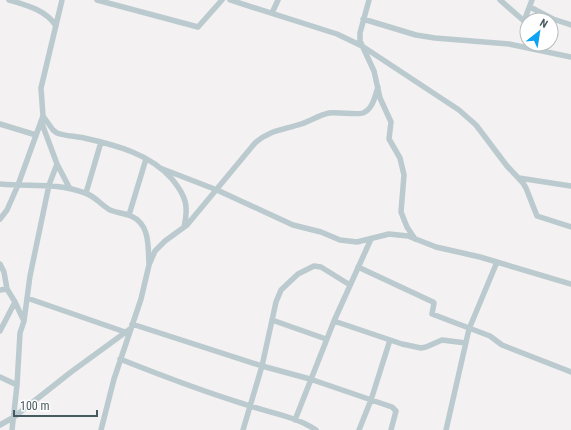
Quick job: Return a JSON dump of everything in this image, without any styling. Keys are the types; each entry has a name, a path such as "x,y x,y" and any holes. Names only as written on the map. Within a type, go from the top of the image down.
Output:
{"street":[{"path":"9,0 26,5 46,15 56,26"},
{"path":"62,0 40,97 42,118 57,164 69,187"},
{"path":"97,0 198,27 222,0"},
{"path":"230,0 326,30 362,46 447,102 468,117 483,133 507,166 519,178 526,188 537,216 571,227"},
{"path":"272,13 278,0"},
{"path":"369,0 360,33 362,46 374,71 382,103 391,122 389,140 400,158 403,170 404,181 401,212 415,239"},
{"path":"500,0 519,17"},
{"path":"528,12 532,0"},
{"path":"530,6 553,19 571,25"},
{"path":"363,19 435,38 509,44 519,46"},
{"path":"544,52 571,57"},
{"path":"101,430 105,410 129,328 141,299 149,265 155,251 184,229 256,143 266,135 329,113 362,113 371,107 378,87"},
{"path":"0,219 7,210 18,184 42,118"},
{"path":"42,118 57,133 101,142 131,151 160,168 217,190 293,225 321,232 340,240 358,242 389,234 408,236 436,247 497,262 571,284"},
{"path":"0,124 36,135"},
{"path":"86,193 101,142"},
{"path":"129,215 146,159"},
{"path":"12,430 17,385 20,333 24,321 30,276 49,185 57,164"},
{"path":"160,168 176,184 186,201 187,210 184,229"},
{"path":"519,178 571,186"},
{"path":"0,184 69,187 91,195 109,210 138,219 147,235 149,265"},
{"path":"295,420 326,339 371,239"},
{"path":"446,430 469,329 497,262"},
{"path":"0,264 4,272 6,290 15,302 24,321"},
{"path":"243,430 262,366 276,302 281,290 298,274 314,266 321,267 350,284"},
{"path":"358,267 433,302 432,314 490,336 502,345 571,372"},
{"path":"0,290 6,290"},
{"path":"27,298 310,379 371,400 396,410 391,430"},
{"path":"0,331 15,302"},
{"path":"272,320 326,339"},
{"path":"334,321 390,340 421,348 442,340 466,343"},
{"path":"0,425 14,417 129,328"},
{"path":"360,430 390,340"},
{"path":"120,359 167,378 304,423 316,430"},
{"path":"0,377 17,385"}]}
